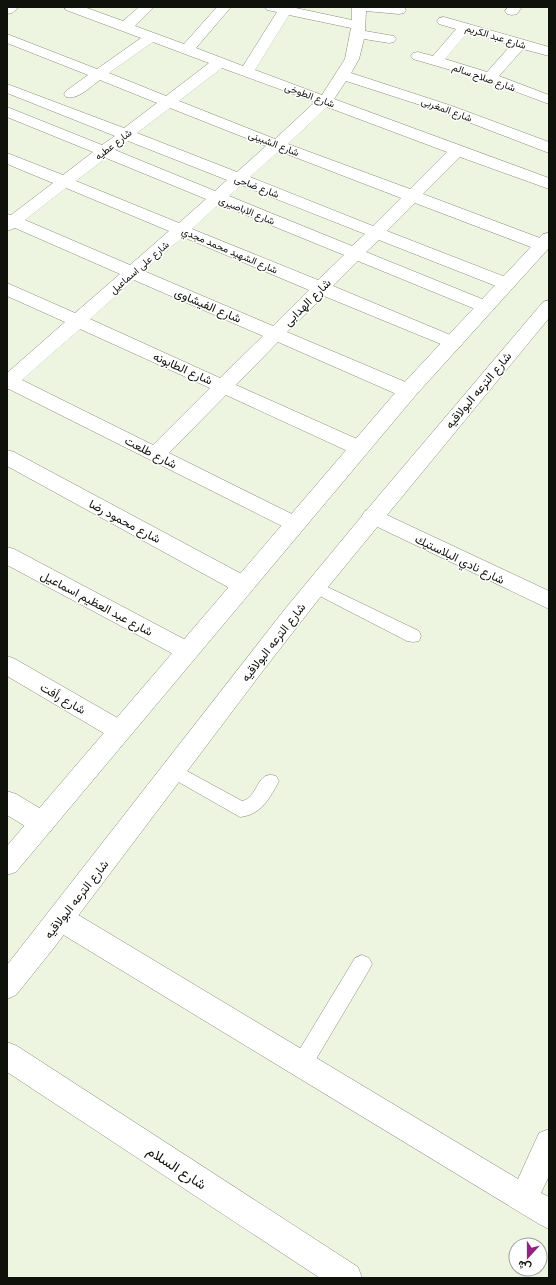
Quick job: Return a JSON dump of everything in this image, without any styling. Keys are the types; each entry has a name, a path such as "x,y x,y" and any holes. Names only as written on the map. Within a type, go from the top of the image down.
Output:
{"street":[{"path":"7,10 12,7"},
{"path":"125,27 148,7"},
{"path":"187,50 224,7"},
{"name":"شارع على اسماعيل","path":"8,381 239,179 324,101 343,75 352,59 359,30 359,7"},
{"path":"362,7 399,10"},
{"name":"شارع الطوخى","path":"82,9 151,37 549,184"},
{"path":"247,72 278,9 389,39"},
{"name":"شارع عبد الكريم","path":"444,21 549,52"},
{"path":"436,61 465,26"},
{"path":"71,94 151,37"},
{"name":"شارع الشبينى","path":"7,38 277,145 412,196 546,241"},
{"path":"490,78 521,43"},
{"name":"شارع صلاح سالم","path":"418,56 490,78 549,100"},
{"name":"شارع عطيه","path":"9,222 64,182 220,62"},
{"name":"شارع المغربى","path":"343,75 428,102 549,148"},
{"name":"شارع ضاحى","path":"7,88 507,284"},
{"name":"شارع الاباصيرى","path":"7,112 486,307"},
{"name":"شارع الهدابى","path":"156,454 458,150"},
{"name":"شارع الشهيد محمد مجدي","path":"7,158 454,343"},
{"name":"شارع الفيشاوى","path":"9,222 408,391"},
{"path":"7,864 408,391 454,343 546,241"},
{"name":"شارع الطابونه","path":"7,289 360,448"},
{"name":"شارع الترعه البولاقيه","path":"7,986 61,919 174,770 372,516 549,306"},
{"name":"شارع طلعت","path":"8,381 295,524"},
{"name":"شارع محمود رضا","path":"7,457 243,585"},
{"name":"شارع نادي البلاستيك","path":"372,516 549,601"},
{"name":"شارع عبد العظيم اسماعيل","path":"7,555 187,651"},
{"name":"شارع رأفت","path":"7,665 120,730"},
{"path":"7,802 42,823"},
{"path":"61,919 549,1214"},
{"name":"شارع السلام","path":"7,1056 347,1278"},
{"path":"524,1198 549,1143"}],"lane":[{"path":"316,587 413,636"},
{"path":"174,770 240,809 250,808 270,781"},
{"path":"302,1064 362,964"}]}
